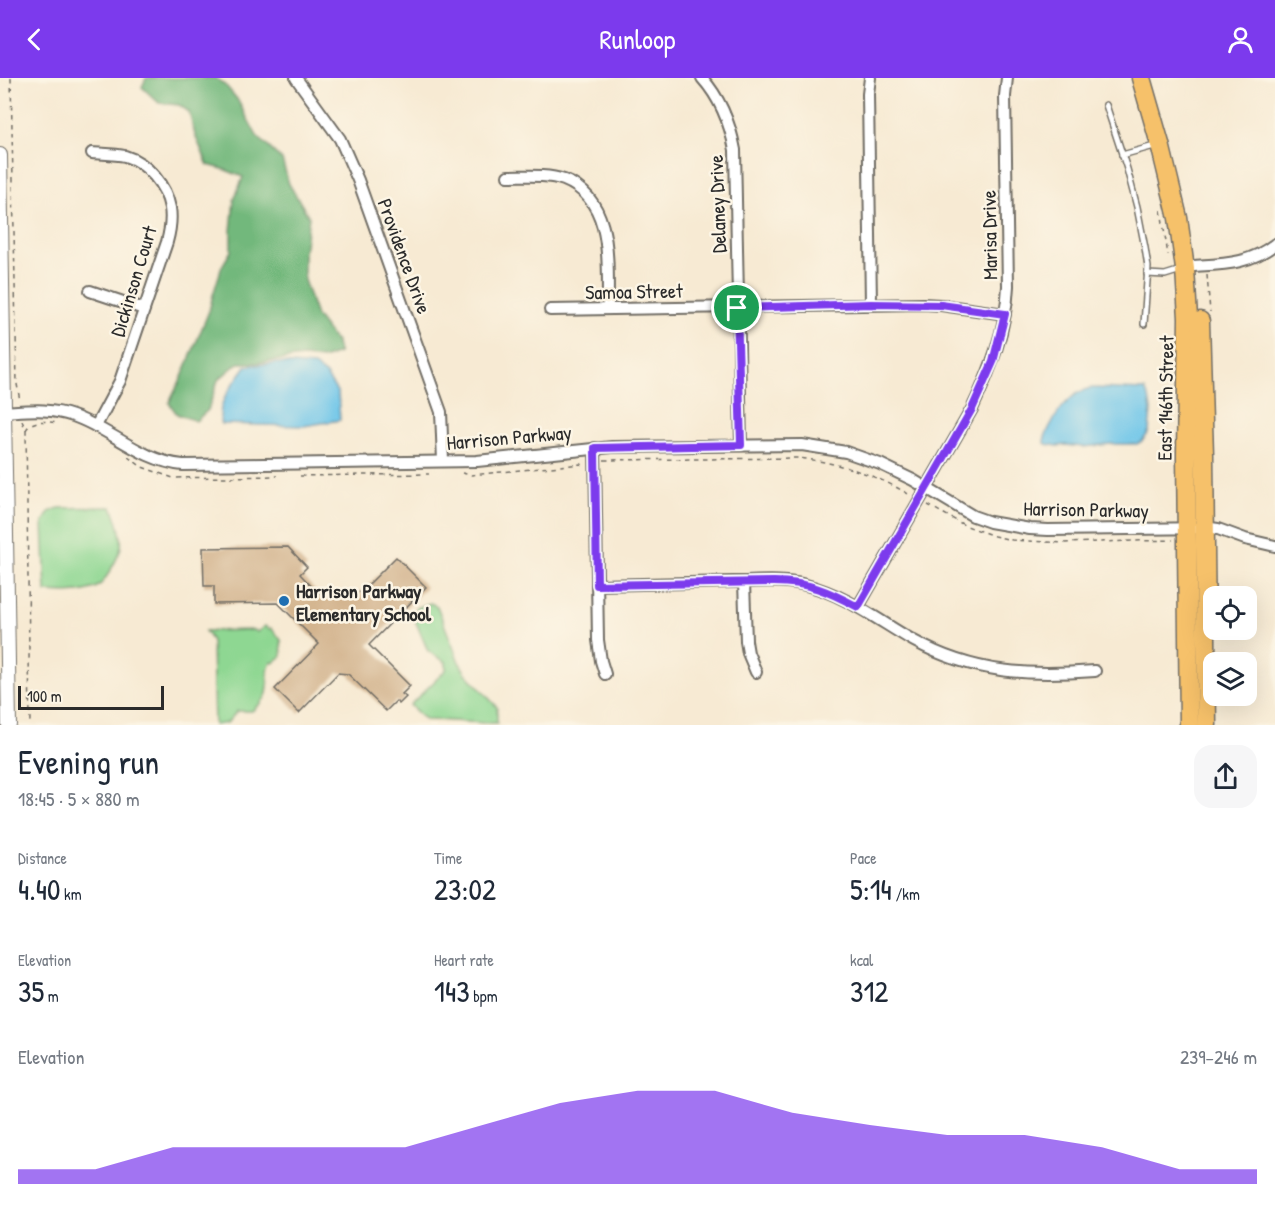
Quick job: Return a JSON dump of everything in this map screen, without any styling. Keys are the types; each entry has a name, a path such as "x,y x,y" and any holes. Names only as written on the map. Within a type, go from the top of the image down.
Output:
{"main road":[{"name":"East 146th Street","path":"1141,78 1178,218 1188,318 1186,455 1207,725"},
{"name":"East 146th Street","path":"1154,78 1174,148 1189,217 1183,270"},
{"name":"East 146th Street","path":"1190,725 1191,530"}],"street":[{"name":"Providence Drive","path":"297,78 340,139 358,180 440,405 443,419 443,461"},
{"name":"Delaney Drive","path":"702,78 721,106 735,150 741,445"},
{"path":"870,78 867,94 871,304"},
{"name":"Marisa Drive","path":"858,607 972,409 987,378 998,347 1008,286 1005,96 1007,78"},
{"name":"Dickinson Court","path":"92,153 123,156 141,164 160,183 170,210 170,230 167,242 120,381 96,426"},
{"path":"0,155 4,628 9,725"},
{"path":"508,176 564,180 583,192 591,202 601,218 605,234 608,309"},
{"path":"1183,270 1239,262 1259,255 1275,244"},
{"path":"90,291 144,309"},
{"name":"Samoa Street","path":"550,310 871,304 941,305 1005,314"},
{"name":"Harrison Parkway","path":"2,412 35,410 75,416 154,458 183,465 477,461 595,448 802,445 846,452 880,464 974,516 990,522 1048,530 1218,529 1245,539 1275,546"},
{"path":"595,448 599,650 605,675"},
{"path":"597,585 744,582 803,584 833,594 925,647 968,663 1022,673 1095,671"},
{"path":"744,582 746,641 756,672"}],"lane":[{"name":"East 146th Street","path":"1106,105 1137,207 1145,248 1148,274 1144,324"},
{"path":"1122,155 1160,144"},
{"path":"1148,274 1160,275 1183,270"}],"path":[{"path":"11,78 17,384 20,397"},
{"path":"1160,204 1183,270"},
{"path":"26,430 35,422"},
{"path":"22,424 26,430 30,725"},
{"path":"462,473 471,475 581,464 585,466 605,460 799,458 856,469 892,484 964,525 1012,540 1039,543 1168,541 1191,530"},
{"path":"300,476 429,474"}],"green space":[{"path":"146,78 216,78 237,99 257,136 282,160 289,184 309,217 304,252 304,280 316,316 336,342 339,353 323,359 303,357 238,363 218,380 208,410 196,421 177,414 169,403 209,311 222,266 231,251 234,200 243,177 208,165 195,135 189,112 179,105 159,103 142,87"},
{"path":"112,507 120,532 121,547 115,563 104,580 97,587 85,591 46,592 43,523 49,512 59,508"},
{"path":"430,603 437,606 465,672 497,707 497,723 425,720 410,705 446,670 446,662 428,651 413,615 417,608"},
{"path":"265,626 268,629 271,628 281,640 282,656 273,663 271,662 269,666 266,696 252,711 237,711 227,723 214,725 212,641 205,631 254,630 257,632"}],"water":[{"path":"279,363 314,366 326,375 338,393 340,420 304,426 221,424 221,408 224,400 246,366"},
{"path":"1093,388 1145,390 1149,397 1151,410 1149,431 1142,441 1137,444 1083,447 1046,444 1044,441 1048,430 1063,406 1077,394"}],"building":[{"path":"288,547 307,567 300,574 318,593 361,592 396,557 426,587 369,645 410,686 402,694 406,697 399,704 396,701 386,711 348,674 338,673 299,713 275,689 319,644 278,603 214,604 214,586 204,586 203,548"}],"place":[{"name":"Harrison Parkway Elementary School","path":"284,601"}],"route":[{"path":"923,304 1005,314 993,362 972,409 858,607 816,587 793,582 597,585 595,448 741,445 737,308 923,304"}]}
